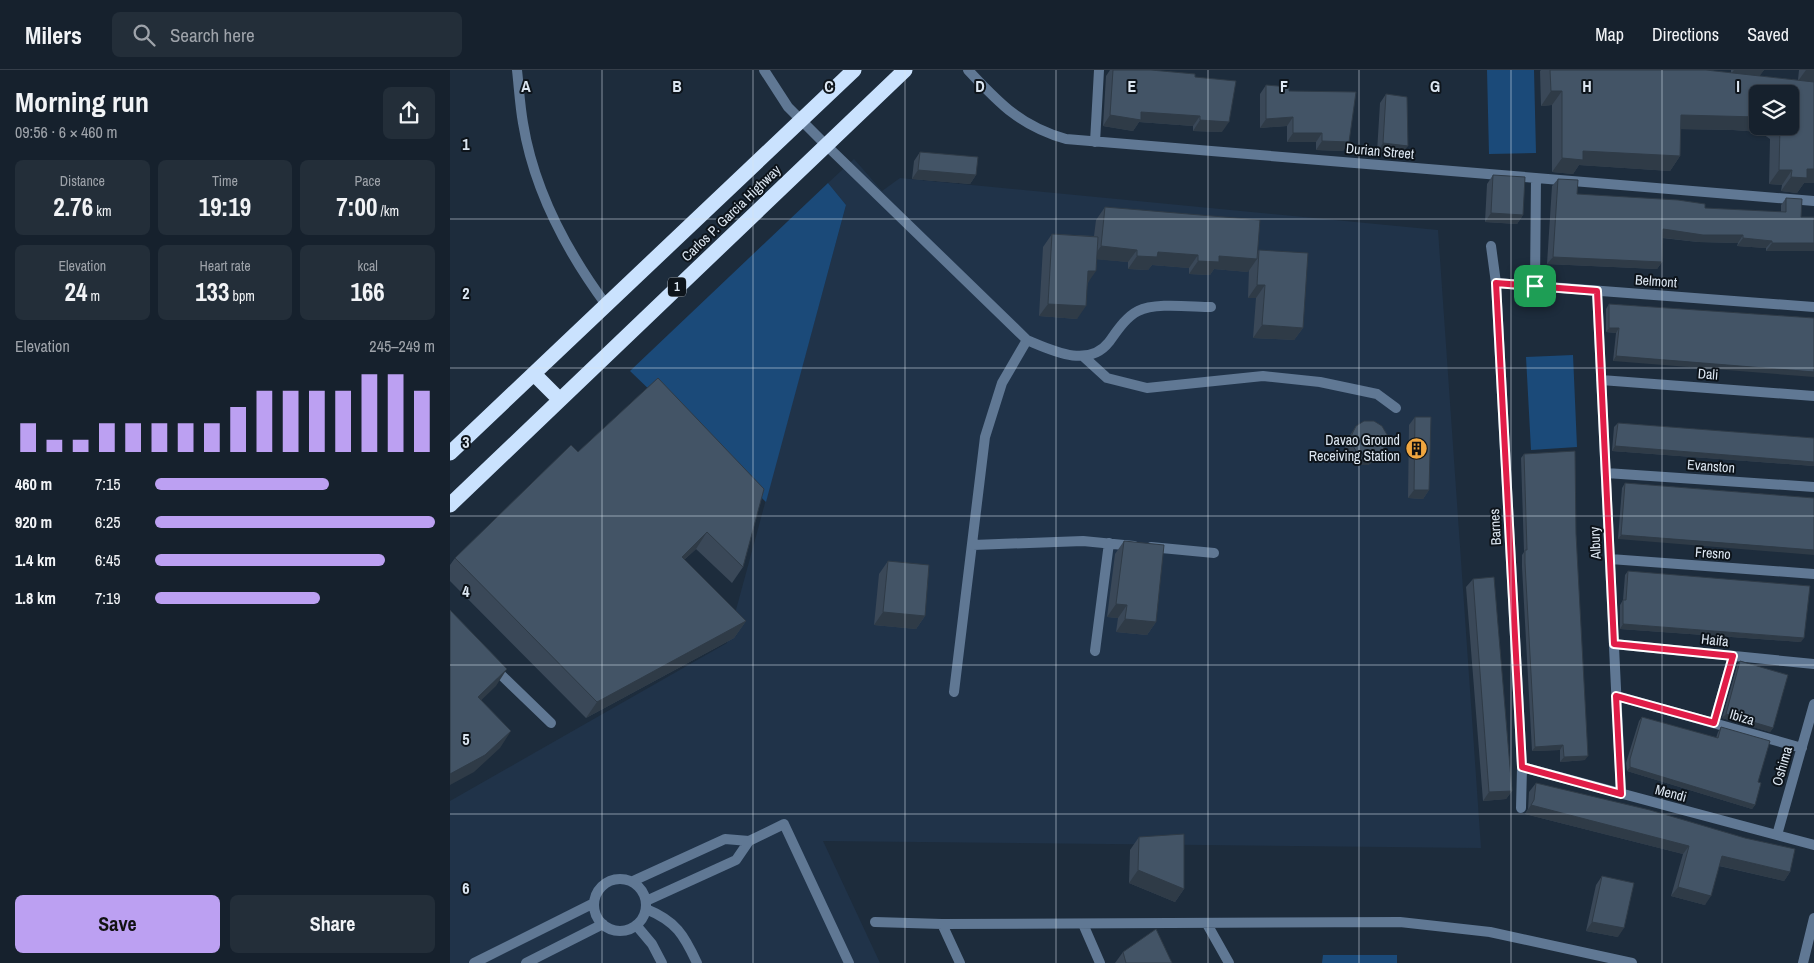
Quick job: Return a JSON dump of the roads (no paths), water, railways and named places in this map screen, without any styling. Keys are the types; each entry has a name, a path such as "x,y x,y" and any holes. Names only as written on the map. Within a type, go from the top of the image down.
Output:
{"highway":[{"name":"Carlos P. Garcia Highway","path":"450,453 854,70"},
{"name":"Carlos P. Garcia Highway","path":"450,505 905,70"},
{"path":"534,374 560,400"}],"street":[{"path":"517,70 523,124 534,169 554,222 581,271 607,306"},
{"path":"764,70 776,92 800,121 1027,340 1057,353 1084,357 1105,347 1131,315 1139,310 1150,307 1211,307"},
{"name":"Durian Street","path":"968,70 1002,105 1020,120 1050,134 1066,138 1095,142 1814,201"},
{"path":"1095,142 1099,70"},
{"path":"1535,286 1536,178"},
{"name":"Barnes","path":"1492,246 1496,283 1522,767 1521,808"},
{"name":"Belmont","path":"1496,283 1814,307"},
{"name":"Albury","path":"1597,291 1621,794"},
{"path":"954,692 985,438 1002,383 1027,340"},
{"path":"1084,357 1107,378 1147,388 1263,376 1320,382 1377,394 1396,408"},
{"name":"Dali","path":"1601,380 1814,396"},
{"name":"Evanston","path":"1606,473 1814,486"},
{"path":"973,546 1083,541 1214,553"},
{"path":"1095,651 1109,543"},
{"name":"Fresno","path":"1610,559 1814,574"},
{"name":"Haifa","path":"1614,644 1814,664"},
{"path":"1714,723 1733,656"},
{"path":"484,658 551,723"},
{"name":"Ibiza","path":"1616,696 1802,748"},
{"name":"Oshima","path":"1777,835 1814,704"},
{"name":"Mendi","path":"1522,767 1814,845"},
{"path":"646,905 736,860 749,841 784,824 849,963"},
{"path":"632,882 725,839 749,841"},
{"path":"623,878 632,882 644,894 646,905 636,925 620,931 603,924 594,911 596,893 612,879 623,878"},
{"path":"474,963 594,903"},
{"path":"646,905 671,921 687,942 697,963"},
{"path":"1803,963 1814,918"},
{"path":"876,922 942,924 1400,922 1490,932 1632,963"},
{"path":"526,963 603,924"},
{"path":"942,924 960,963"},
{"path":"1083,924 1100,963"},
{"path":"1207,924 1229,963"},
{"path":"636,925 652,944 662,963"}],"place":[{"name":"Davao Ground Receiving Station","path":"1416,448"}]}
